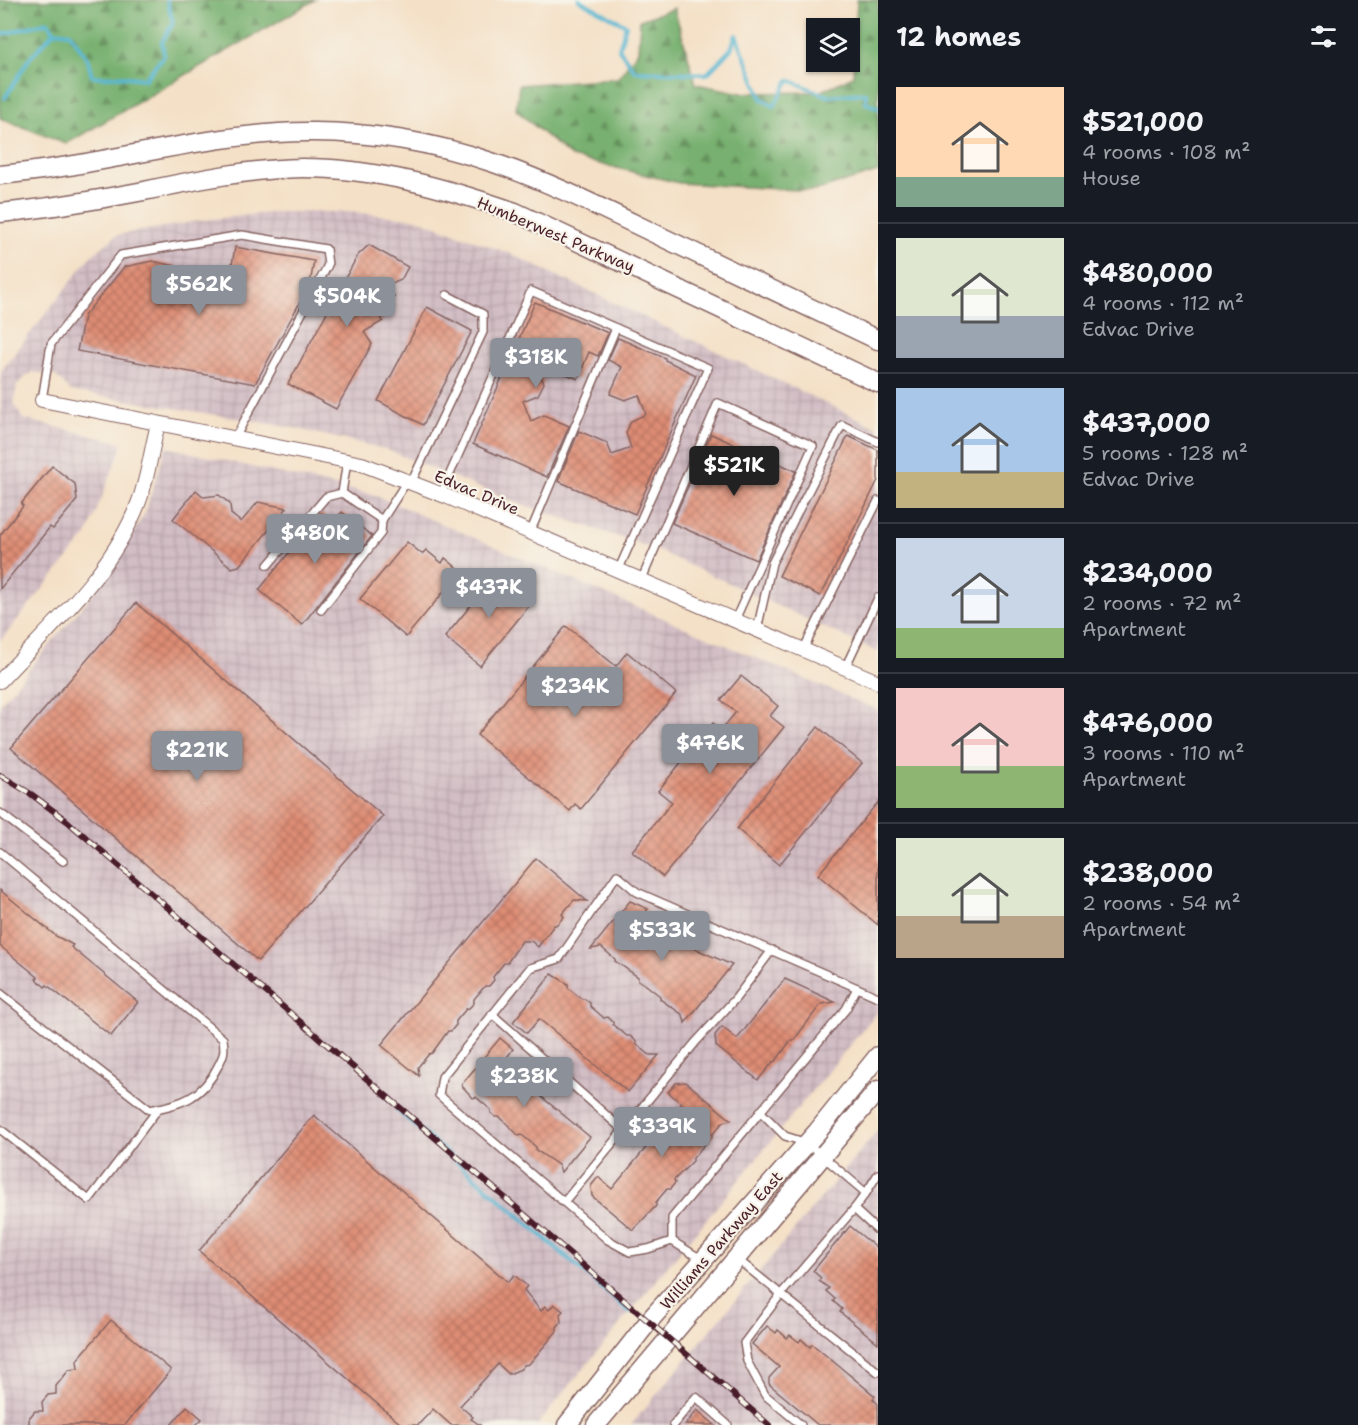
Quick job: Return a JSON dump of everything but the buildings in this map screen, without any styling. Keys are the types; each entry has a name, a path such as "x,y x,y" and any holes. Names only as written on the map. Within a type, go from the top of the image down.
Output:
{"main road":[{"path":"0,175 60,169 233,136 286,132 342,133 428,146 494,163 553,187 878,340"},
{"path":"0,188 31,183 147,153"},
{"name":"Humberwest Parkway","path":"0,213 69,205 233,174 302,168 365,171 458,192 515,212 878,383"},
{"name":"Williams Parkway East","path":"567,1425 649,1322 807,1143 878,1056"},
{"name":"Williams Parkway East","path":"596,1425 878,1090"}],"street":[{"name":"Edvac Drive","path":"42,400 362,464 441,494 878,682"},
{"path":"0,681 90,585 125,532 139,503 158,424"}],"lane":[{"path":"42,400 51,344 121,255 242,235 326,249 328,265 235,438"},
{"path":"441,494 531,291 708,368 618,571"},
{"path":"321,610 381,533 382,520 409,482 483,332 483,314 447,295"},
{"path":"530,533 616,328"},
{"path":"641,581 718,403 813,446 735,621"},
{"path":"757,630 772,563 842,425 878,442"},
{"path":"342,493 347,461"},
{"path":"268,565 326,497 342,493 382,520"},
{"path":"803,650 878,501"},
{"path":"845,668 878,598"},
{"path":"0,813 63,861"},
{"path":"0,852 223,1039 226,1052 211,1081 190,1098 179,1104 150,1110 0,993"},
{"path":"703,1261 672,1241 630,1252 608,1240 439,1095 442,1077 530,968 559,959 617,876 637,892 878,998"},
{"path":"564,1202 695,1043 736,998 772,950"},
{"path":"672,1241 672,1218 846,1009 857,988"},
{"path":"492,1014 623,1130"},
{"path":"0,1129 89,1200 158,1109"},
{"path":"760,1111 785,1136 807,1143 866,1193"},
{"path":"801,1425 765,1395 747,1361 744,1343 781,1294 854,1209 877,1177"},
{"path":"854,1209 878,1231"},
{"path":"737,1259 878,1372"},
{"path":"673,1425 696,1397 728,1425"}],"shaded area":[{"path":"278,212 350,212 417,219 511,254 878,428 878,652 652,548 517,503 385,449 289,427 70,391 56,376 33,372 17,385 14,404 23,419 122,443 87,535 0,641 1,371 90,257 117,235 204,220"},
{"path":"166,447 374,495 878,710 878,1011 537,1425 0,1425 0,704 101,584 145,513"},
{"path":"878,1130 878,1425 631,1425"}],"green space":[{"path":"0,0 315,0 66,144 0,118"},
{"path":"857,0 878,0 878,172 814,191 679,183 571,157 516,110 519,85 618,78 638,51 640,20 674,8 696,84 742,93 820,92 853,76 853,72 860,72 860,18 856,18"}],"waterway":[{"path":"0,35 48,22 54,31 70,33 88,60 92,76 145,79 164,55 162,42 173,23 167,0"},
{"path":"579,0 626,25 619,49 635,71 707,74 731,49 736,35 762,99 774,106 789,80 828,96 866,93 866,103 878,108"},
{"path":"5,98 29,59 54,32"},
{"path":"397,1110 630,1312"}],"railway":[{"path":"0,775 31,794 67,821 769,1425"}]}
